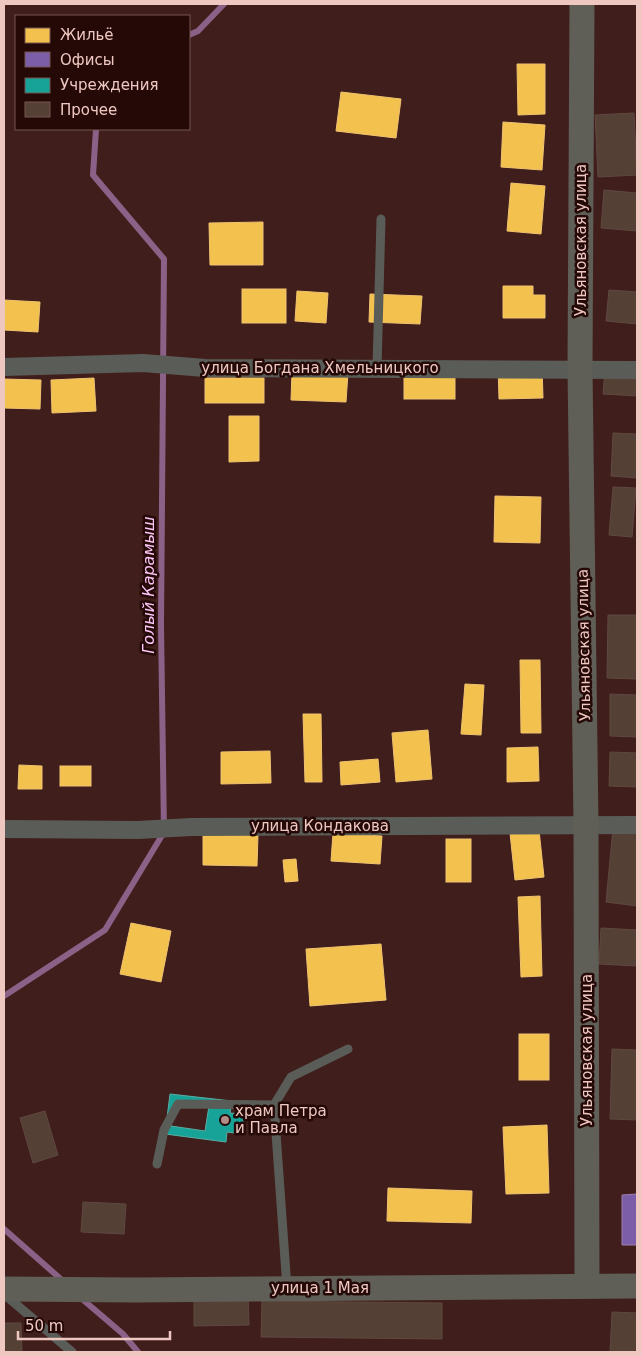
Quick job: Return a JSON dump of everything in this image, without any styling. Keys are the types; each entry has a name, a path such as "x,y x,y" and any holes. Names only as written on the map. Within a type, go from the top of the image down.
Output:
{"street":[{"name":"Ульяновская улица","path":"582,4 580,369 586,825 587,1286"},
{"name":"улица Богдана Хмельницкого","path":"4,367 143,362 205,368 637,370"},
{"name":"улица Кондакова","path":"4,830 138,830 191,827 637,825"},
{"name":"улица 1 Мая","path":"11,1290 637,1286"}],"lane":[{"path":"377,368 381,219"},
{"path":"286,1288 274,1104 292,1077 348,1049"},
{"path":"157,1164 164,1130 178,1104 274,1104"},
{"path":"11,1290 72,1352"}],"building: Жильё":[{"path":"517,64 545,64 545,114 518,115"},
{"path":"341,92 401,99 396,138 336,131"},
{"path":"503,122 545,125 542,170 501,167"},
{"path":"511,183 545,186 541,234 507,231"},
{"path":"263,222 263,265 210,265 209,223"},
{"path":"503,286 533,286 533,295 545,295 545,318 503,318"},
{"path":"242,289 286,289 286,323 242,323"},
{"path":"297,291 328,293 326,323 295,321"},
{"path":"370,294 422,296 420,324 369,322"},
{"path":"4,300 40,302 38,332 4,330"},
{"path":"542,365 543,398 499,399 498,366"},
{"path":"292,371 348,373 346,402 291,400"},
{"path":"404,374 455,374 455,399 404,399"},
{"path":"94,378 96,411 52,413 51,380"},
{"path":"205,378 264,378 264,403 205,403"},
{"path":"4,379 41,380 40,409 4,408"},
{"path":"229,416 259,416 259,461 229,462"},
{"path":"495,496 541,497 540,543 494,542"},
{"path":"520,660 540,660 541,733 521,733"},
{"path":"465,684 484,685 481,735 461,734"},
{"path":"303,714 321,714 322,782 305,782"},
{"path":"428,730 432,779 396,782 392,733"},
{"path":"538,747 539,781 507,782 507,748"},
{"path":"270,751 271,783 221,784 221,752"},
{"path":"378,759 380,782 341,785 340,762"},
{"path":"19,765 42,766 42,789 18,789"},
{"path":"60,766 91,766 91,786 60,786"},
{"path":"539,830 544,877 515,880 510,833"},
{"path":"203,833 258,835 257,866 203,865"},
{"path":"333,833 382,836 380,864 331,861"},
{"path":"446,839 471,839 471,882 446,882"},
{"path":"296,859 298,881 285,882 283,860"},
{"path":"540,896 542,976 521,977 518,897"},
{"path":"131,923 171,931 161,982 120,974"},
{"path":"381,944 386,1000 310,1006 306,949"},
{"path":"519,1034 549,1034 549,1080 519,1080"},
{"path":"547,1125 549,1193 506,1194 503,1127"},
{"path":"388,1188 472,1191 471,1223 387,1221"}],"building: Офисы":[{"path":"637,1194 637,1245 622,1245 622,1195"}],"building: Учреждения":[{"name":"храм Петра и Павла","path":"170,1094 232,1101 230,1113 244,1114 242,1134 227,1132 226,1142 165,1134","holes":["175,1101 209,1106 205,1131 171,1126"]}],"building: Прочее":[{"path":"634,113 637,175 598,177 595,115"},
{"path":"604,190 637,193 637,231 601,228"},
{"path":"609,290 637,292 637,324 606,321"},
{"path":"605,368 637,370 637,396 603,394"},
{"path":"613,433 637,434 637,478 611,476"},
{"path":"613,487 636,488 632,537 609,535"},
{"path":"608,615 637,615 637,679 607,678"},
{"path":"610,694 637,695 637,737 610,736"},
{"path":"610,752 637,753 637,787 609,786"},
{"path":"613,828 637,831 637,906 606,902"},
{"path":"601,928 637,930 637,966 599,964"},
{"path":"612,1049 637,1050 637,1120 610,1119"},
{"path":"45,1111 58,1155 33,1163 20,1118"},
{"path":"83,1202 126,1204 124,1234 81,1232"},
{"path":"248,1293 249,1325 194,1326 194,1294"},
{"path":"262,1301 442,1303 442,1339 261,1337"},
{"path":"612,1312 637,1313 637,1352 610,1352"},
{"path":"4,1323 21,1323 22,1352 4,1352"}],"waterway":[{"name":"Голый Карамыш","path":"190,35 198,31 224,4"},
{"name":"Голый Карамыш","path":"4,996 105,930 164,832 161,625 164,259 93,175 96,130"},
{"name":"Голый Карамыш","path":"4,1229 63,1281"},
{"name":"Голый Карамыш","path":"81,1298 123,1334 138,1352"}],"place":[{"name":"храм Петра и Павла","path":"225,1120"}]}
